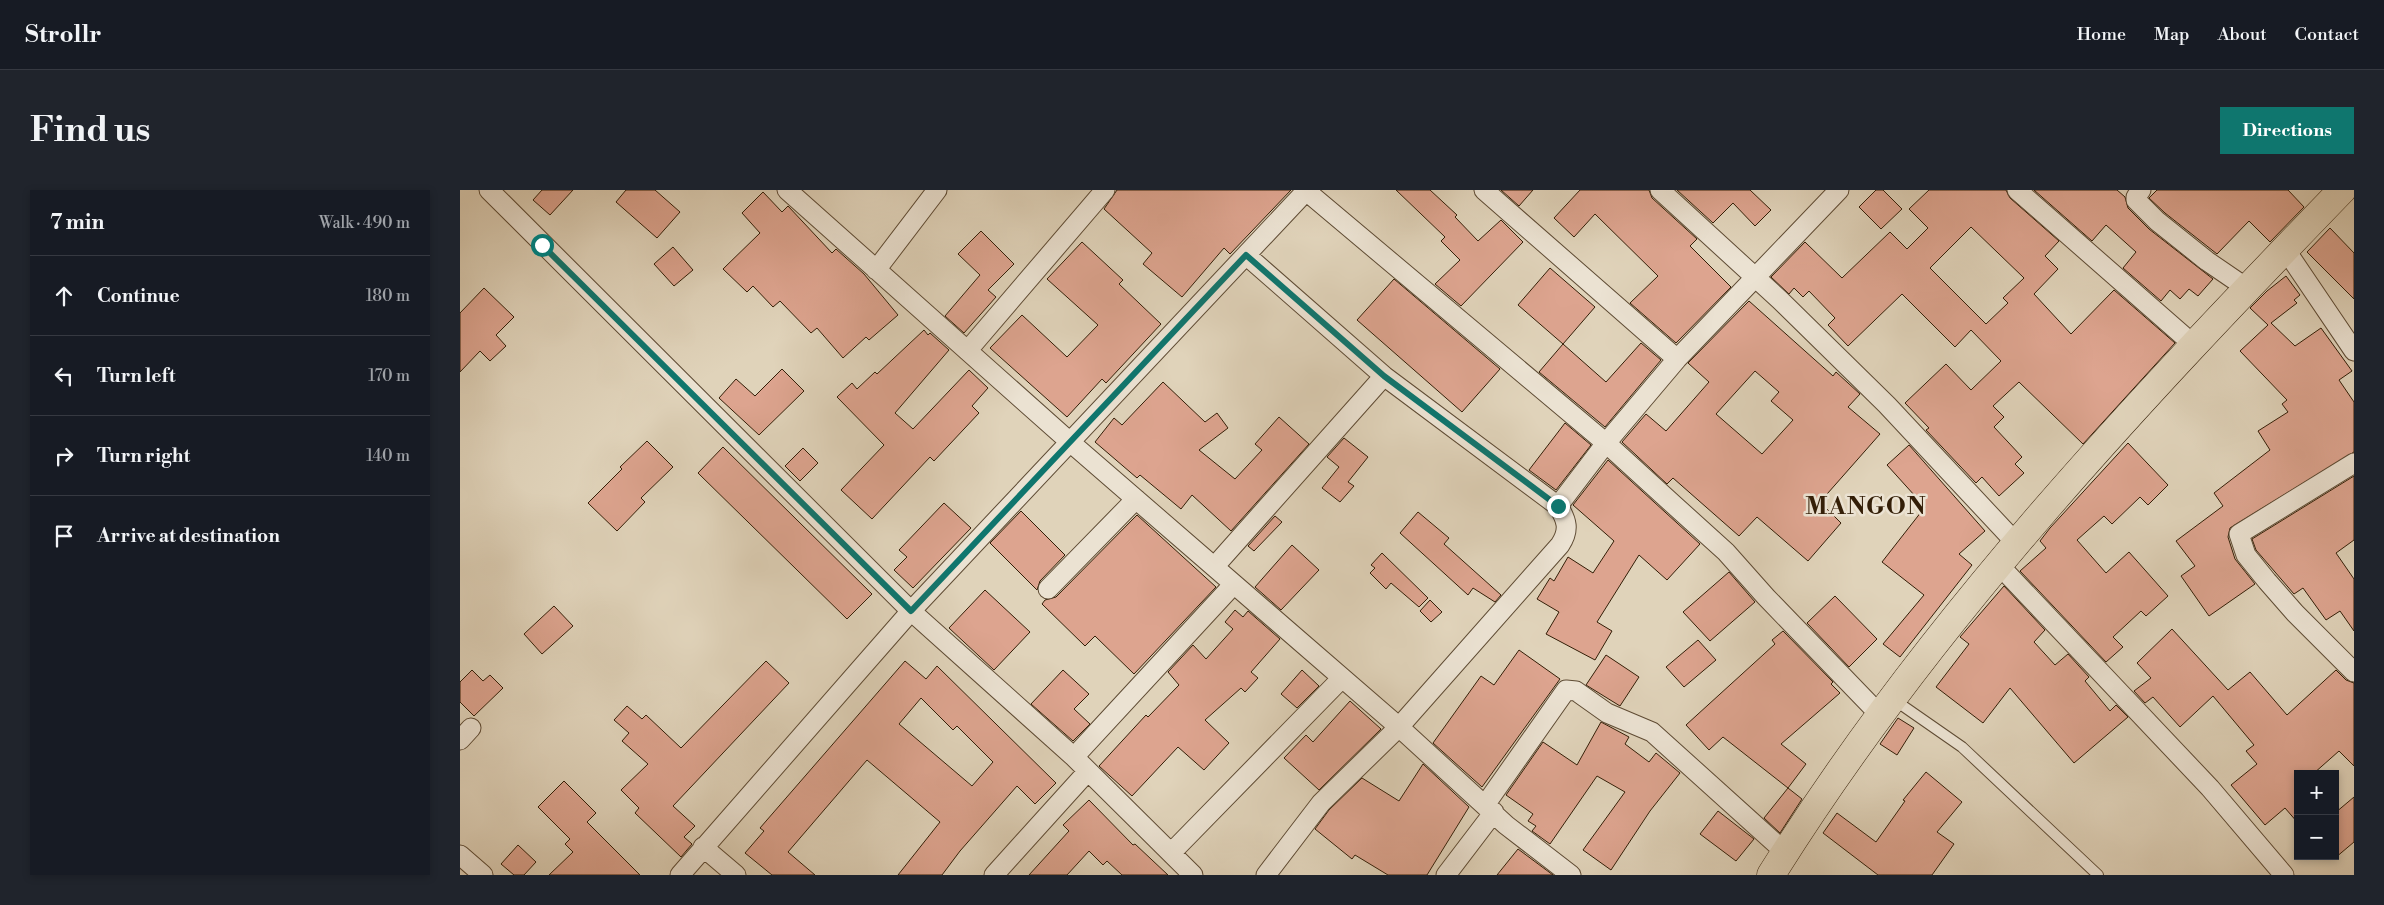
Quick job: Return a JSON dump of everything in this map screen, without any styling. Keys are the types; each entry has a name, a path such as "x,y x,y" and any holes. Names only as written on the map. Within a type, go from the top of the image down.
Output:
{"highway":[{"path":"1771,875 1832,782 1887,707 1998,564 2195,346 2342,190"}],"street":[{"path":"489,190 911,611 1074,757 1193,875"},
{"path":"787,190 1070,442 1341,679 1399,727 1506,825 1571,875"},
{"path":"876,270 937,190"},
{"path":"968,350 1105,190"},
{"path":"680,875 911,611 1306,190 1606,443 1726,552 1766,597 1887,707"},
{"path":"1484,190 1677,359"},
{"path":"1660,190 1755,277 1887,405 2016,544"},
{"path":"1558,506 1606,443 1677,359 1839,190"},
{"path":"2017,190 2195,346"},
{"path":"2141,190 2136,200 2157,221 2207,261 2248,289"},
{"path":"2285,249 2354,351"},
{"path":"1246,255 1384,376 1558,506 1567,524 1566,536 1560,546 1399,727 1361,761 1321,802 1266,875"},
{"path":"1214,567 1384,376"},
{"path":"2354,463 2239,534 2246,555 2267,581 2295,613 2354,672"},
{"path":"1048,589 1136,499"},
{"path":"1998,564 2210,788 2284,875"},
{"path":"1074,757 1233,585"},
{"path":"1171,853 1341,679"},
{"path":"1446,875 1566,690 1576,691 1607,713 1652,732 1785,852"},
{"path":"994,875 1088,771"},
{"path":"703,848 736,875"},
{"path":"460,855 482,875"}],"lane":[{"path":"1887,707 1962,747 2098,875"}],"building":[{"path":"542,190 573,190 550,215 533,200"},
{"path":"626,190 655,190 680,212 657,238 616,202"},
{"path":"1117,190 1291,190 1230,254 1224,248 1182,297 1143,264 1152,253 1104,209"},
{"path":"1396,190 1430,190 1457,215 1455,217 1478,241 1501,220 1523,242 1461,306 1435,284 1460,260 1441,241 1445,237"},
{"path":"1501,190 1533,190 1519,206"},
{"path":"1580,190 1649,190 1652,198 1697,239 1690,246 1731,287 1676,343 1630,303 1658,276 1595,214 1574,237 1554,218"},
{"path":"1677,190 1750,190 1771,210 1755,226 1733,203 1713,223"},
{"path":"1876,190 1883,190 1902,209 1881,229 1859,207"},
{"path":"1929,190 2006,190 2010,198 2059,241 2045,256 2058,269 2034,294 2071,334 2114,290 2175,343 2083,444 2019,382 1993,406 2004,417 1994,427 2022,457 2015,464 2024,473 1999,496 1982,477 1976,483 1926,430 1929,428 1905,403 1946,364 1971,390 2001,361 1971,330 1955,347 1902,294 1848,346 1828,325 1835,318 1809,291 1803,297 1794,288 1789,294 1771,277 1805,242 1842,278 1890,232 1907,249 1928,228 1909,209","holes":["1971,227 2024,278 2003,298 2008,303 1986,324 1930,268"]},
{"path":"2034,190 2117,190 2125,197 2128,208 2149,229 2213,279 2198,296 2189,289 2180,299 2170,290 2161,301 2123,268 2136,252 2106,225 2092,241"},
{"path":"2157,190 2288,190 2304,207 2270,242 2249,221 2217,254 2149,198"},
{"path":"763,192 782,212 788,206 832,253 836,249 864,274 898,315 869,340 866,337 843,358 817,328 811,333 780,301 773,307 753,286 747,292 723,269 760,233 742,213"},
{"path":"2330,228 2354,253 2354,299 2307,252"},
{"path":"981,231 1014,264 988,290 996,297 964,333 945,316 980,275 958,254"},
{"path":"1082,242 1123,280 1119,284 1161,324 1106,383 1102,379 1067,417 990,348 1022,315 1067,357 1098,325 1047,279"},
{"path":"673,247 693,270 674,286 654,264"},
{"path":"1550,268 1595,307 1563,344 1518,305"},
{"path":"2286,276 2300,295 2294,300 2297,303 2271,323 2295,346 2321,328 2352,371 2339,380 2354,402 2354,452 2230,528 2228,537 2235,559 2255,584 2209,616 2181,576 2195,566 2176,541 2223,506 2214,493 2270,450 2258,431 2288,412 2282,404 2287,400 2240,351 2268,325 2250,308"},
{"path":"1394,279 1500,369 1462,412 1357,320"},
{"path":"484,288 514,317 496,335 506,346 490,361 480,351 460,372 460,313"},
{"path":"1749,301 1833,376 1836,372 1860,394 1848,407 1880,434 1820,502 1841,523 1808,561 1757,517 1739,536 1673,478 1667,484 1622,442 1646,414 1666,431 1709,382 1688,363","holes":["1755,371 1779,392 1771,401 1793,420 1762,454 1716,414"]},
{"path":"924,330 949,350 895,413 913,429 969,370 988,388 972,406 979,413 934,461 930,457 872,519 841,490 884,445 837,397 852,383 857,389 875,372 877,374"},
{"path":"1641,343 1661,360 1605,427 1539,372 1563,344 1606,382"},
{"path":"782,369 804,391 759,435 719,398 736,379 755,396"},
{"path":"1163,382 1205,422 1217,413 1228,428 1199,450 1235,479 1262,450 1255,444 1279,417 1309,444 1231,531 1192,495 1181,509 1140,475 1137,478 1095,442 1114,418 1122,425"},
{"path":"1565,423 1591,445 1556,490 1529,470"},
{"path":"1344,438 1368,457 1348,482 1354,486 1340,502 1322,488 1339,467 1327,457"},
{"path":"647,441 673,467 641,498 645,502 617,531 588,503 622,469 620,467"},
{"path":"2128,443 2168,485 2148,505 2140,497 2112,524 2104,516 2077,540 2106,573 2129,552 2168,596 2146,616 2141,611 2113,637 2123,647 2106,662 2020,571 2046,548 2040,541 2050,528"},
{"path":"1909,445 1985,531 1959,554 1972,565 1900,657 1883,644 1924,595 1882,562 1925,507 1887,465"},
{"path":"723,447 872,594 847,619 698,473"},
{"path":"803,448 818,463 800,481 785,466"},
{"path":"1608,460 1700,544 1667,580 1639,555 1597,622 1612,631 1595,660 1546,634 1559,612 1537,599 1550,578 1554,581 1568,557 1593,573 1614,541 1573,505"},
{"path":"2354,476 2354,540 2336,553 2354,579 2354,631 2340,611 2326,620 2303,588 2294,594 2256,550 2252,539"},
{"path":"944,503 971,528 913,588 894,570 907,557 899,550"},
{"path":"1021,511 1065,555 1040,581 1037,590 990,543"},
{"path":"1418,512 1449,538 1444,544 1501,595 1495,602 1473,588 1468,595 1400,533"},
{"path":"1137,515 1216,587 1134,674 1095,636 1085,646 1042,604 1045,600 1056,597"},
{"path":"1275,516 1282,522 1254,551 1248,546"},
{"path":"1292,545 1319,570 1281,610 1255,587"},
{"path":"1382,553 1428,598 1419,607 1391,583 1386,589 1370,573 1375,568 1371,565"},
{"path":"1729,572 1755,602 1710,641 1683,612"},
{"path":"2004,586 2045,630 2034,642 2055,665 2068,654 2089,677 2085,681 2110,711 2116,705 2128,717 2074,763 2010,688 1983,723 1936,687 1969,644 1960,637"},
{"path":"985,590 1030,632 994,670 949,628"},
{"path":"1835,596 1877,639 1849,667 1807,623"},
{"path":"1430,600 1442,612 1431,622 1420,611"},
{"path":"554,606 573,626 542,654 524,634"},
{"path":"1235,610 1243,617 1248,611 1280,639 1251,672 1258,678 1245,692 1241,688 1205,720 1229,743 1204,770 1178,747 1132,796 1099,766 1146,715 1148,717 1179,685 1168,672 1193,645 1206,659 1233,629 1225,622"},
{"path":"2172,629 2228,690 2250,672 2287,715 2336,670 2346,680 2354,683 2354,766 2339,751 2318,770 2294,770 2294,818 2285,808 2265,825 2231,785 2257,764 2246,751 2254,745 2213,696 2180,727 2153,697 2145,703 2134,691 2151,678 2137,663"},
{"path":"1783,631 1833,682 1831,684 1840,693 1781,744 1806,764 1788,788 1723,737 1709,750 1686,725 1775,644 1772,640"},
{"path":"1698,640 1716,660 1684,687 1666,667"},
{"path":"1519,650 1560,679 1482,787 1433,743 1481,676 1494,685"},
{"path":"1606,655 1639,677 1620,706 1586,685"},
{"path":"766,661 789,683 673,806 695,826 684,837 692,844 681,857 635,813 639,808 621,790 648,764 622,741 629,733 614,720 627,706 642,719 646,715 681,748"},
{"path":"905,661 926,679 937,666 1056,783 1035,804 1017,786 960,851 942,875 898,875 940,822 867,760 788,852 815,875 772,875 745,853 764,831 760,828","holes":["921,698 953,730 957,726 993,762 972,786 899,724"]},
{"path":"472,670 483,681 490,675 503,688 474,716 460,702 460,682"},
{"path":"1063,670 1089,694 1074,709 1090,724 1073,741 1031,704"},
{"path":"1302,670 1319,686 1297,708 1281,694"},
{"path":"1350,701 1381,729 1319,790 1284,758 1306,735 1313,742"},
{"path":"1898,718 1914,728 1897,755 1880,744"},
{"path":"1601,722 1629,737 1625,744 1649,762 1656,753 1680,773 1650,811 1611,870 1583,850 1625,792 1597,776 1550,844 1532,831 1536,826 1528,821 1533,814 1506,795 1543,742 1577,765"},
{"path":"1423,764 1469,807 1427,875 1388,875 1355,855 1352,859 1315,829 1329,810 1362,778 1399,801"},
{"path":"1926,772 1962,802 1937,832 1954,844 1932,875 1878,875 1823,833 1837,813 1876,842 1905,801 1903,800"},
{"path":"564,781 596,813 587,822 640,875 549,875 573,852 565,844 570,839 538,807"},
{"path":"1788,788 1802,799 1780,833 1764,818"},
{"path":"2354,797 2354,842 2339,855 2339,815 2339,810"},
{"path":"1089,800 1133,845 1135,844 1168,875 1122,875 1107,861 1103,865 1089,851 1067,875 1029,875 1069,831 1063,825"},
{"path":"1718,811 1754,839 1736,861 1700,834"},
{"path":"518,845 536,862 524,875 514,875 501,864"},
{"path":"1518,849 1553,875 1497,875"}],"district":[{"name":"MANGON","path":"1866,507"}],"route":[{"path":"542,245 911,611 1246,255 1384,376 1558,506"}]}
